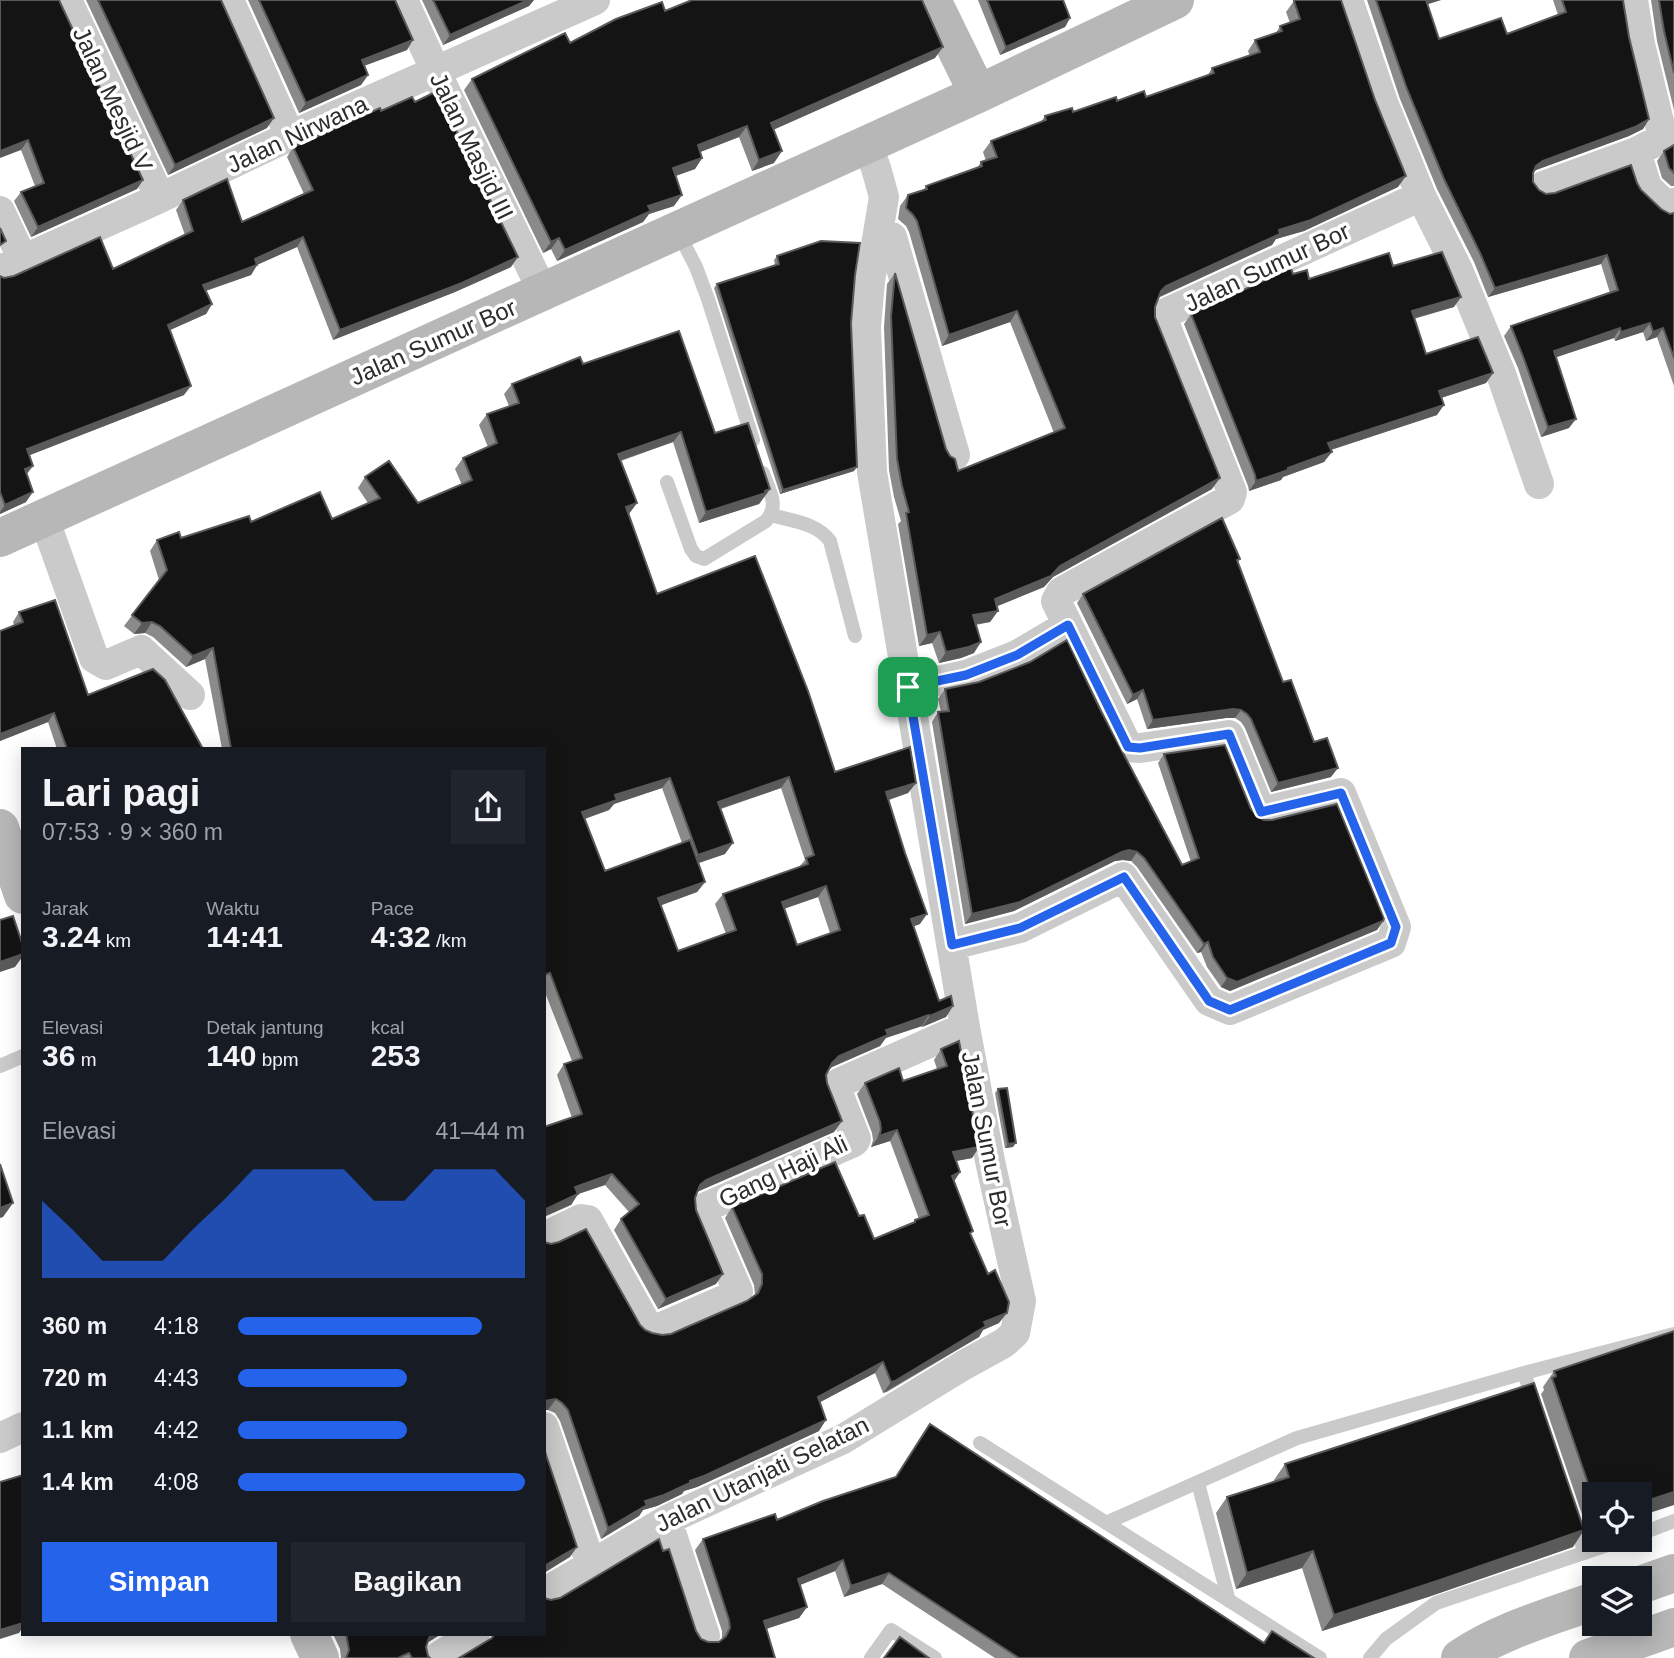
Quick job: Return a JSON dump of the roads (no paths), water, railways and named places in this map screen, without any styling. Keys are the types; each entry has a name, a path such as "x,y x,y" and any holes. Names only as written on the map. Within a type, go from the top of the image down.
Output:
{"main road":[{"path":"932,0 978,94"},
{"name":"Jalan Sumur Bor","path":"0,538 678,231 871,156 978,94 1175,0"},
{"path":"0,828 21,889"},
{"path":"1652,1581 1674,1573"},
{"path":"1460,1658 1505,1634 1582,1605"},
{"path":"1588,1658 1674,1627"},
{"path":"310,1636 320,1658"}],"street":[{"name":"Jalan Mesjid V","path":"67,0 160,198"},
{"path":"229,0 290,136"},
{"name":"Jalan Masjid III","path":"403,0 543,292"},
{"name":"Jalan Nirwana","path":"11,265 290,136 595,0"},
{"path":"1543,186 1636,152 1663,138 1640,44 1633,0"},
{"path":"1350,5 1384,105 1421,196 1458,270 1492,351 1539,484"},
{"path":"1636,152 1647,187 1666,205 1674,203"},
{"name":"Jalan Sumur Bor","path":"871,156 884,197 870,281 866,327 872,472 965,1027 990,1161 1021,1301 1015,1333"},
{"name":"Jalan Sumur Bor","path":"952,945 1020,928 1124,877 1209,1001 1230,1010 1391,943 1396,927 1341,793 1261,812 1229,734 1140,748 1128,747 1056,601 1061,592 1230,499 1233,492 1164,323 1166,313 1421,196"},
{"path":"0,211 11,265"},
{"path":"879,231 892,237 956,455"},
{"path":"44,519 94,658 106,665 141,650 190,695"},
{"path":"908,687 966,675 1017,655 1068,625"},
{"name":"Gang Haji Ali","path":"546,1236 581,1219 588,1220 648,1327 657,1329 733,1296 737,1291 704,1214 706,1207 854,1142 856,1139 836,1088 839,1083 965,1027"},
{"name":"Jalan Utanjati Selatan","path":"546,1592 667,1520 843,1439 1004,1343 1015,1333"},
{"path":"0,1438 21,1428"},
{"path":"546,1433 592,1565"},
{"path":"667,1520 705,1636"},
{"path":"436,1658 472,1636"}],"lane":[{"path":"667,482 691,549 696,556 704,559 766,521 774,506 708,299 678,231"},
{"path":"771,515 816,527 830,541 855,636"},
{"path":"0,1066 21,1057"},
{"path":"1107,1523 1297,1438 1524,1373 1674,1334"},
{"path":"1524,1373 1537,1411"},
{"path":"980,1443 1320,1658"},
{"path":"1198,1483 1229,1601"},
{"path":"1567,1502 1585,1553"},
{"path":"1652,1529 1674,1521"},
{"path":"1370,1658 1386,1639 1436,1603 1588,1552"},
{"path":"871,1658 891,1630 935,1658"}]}
